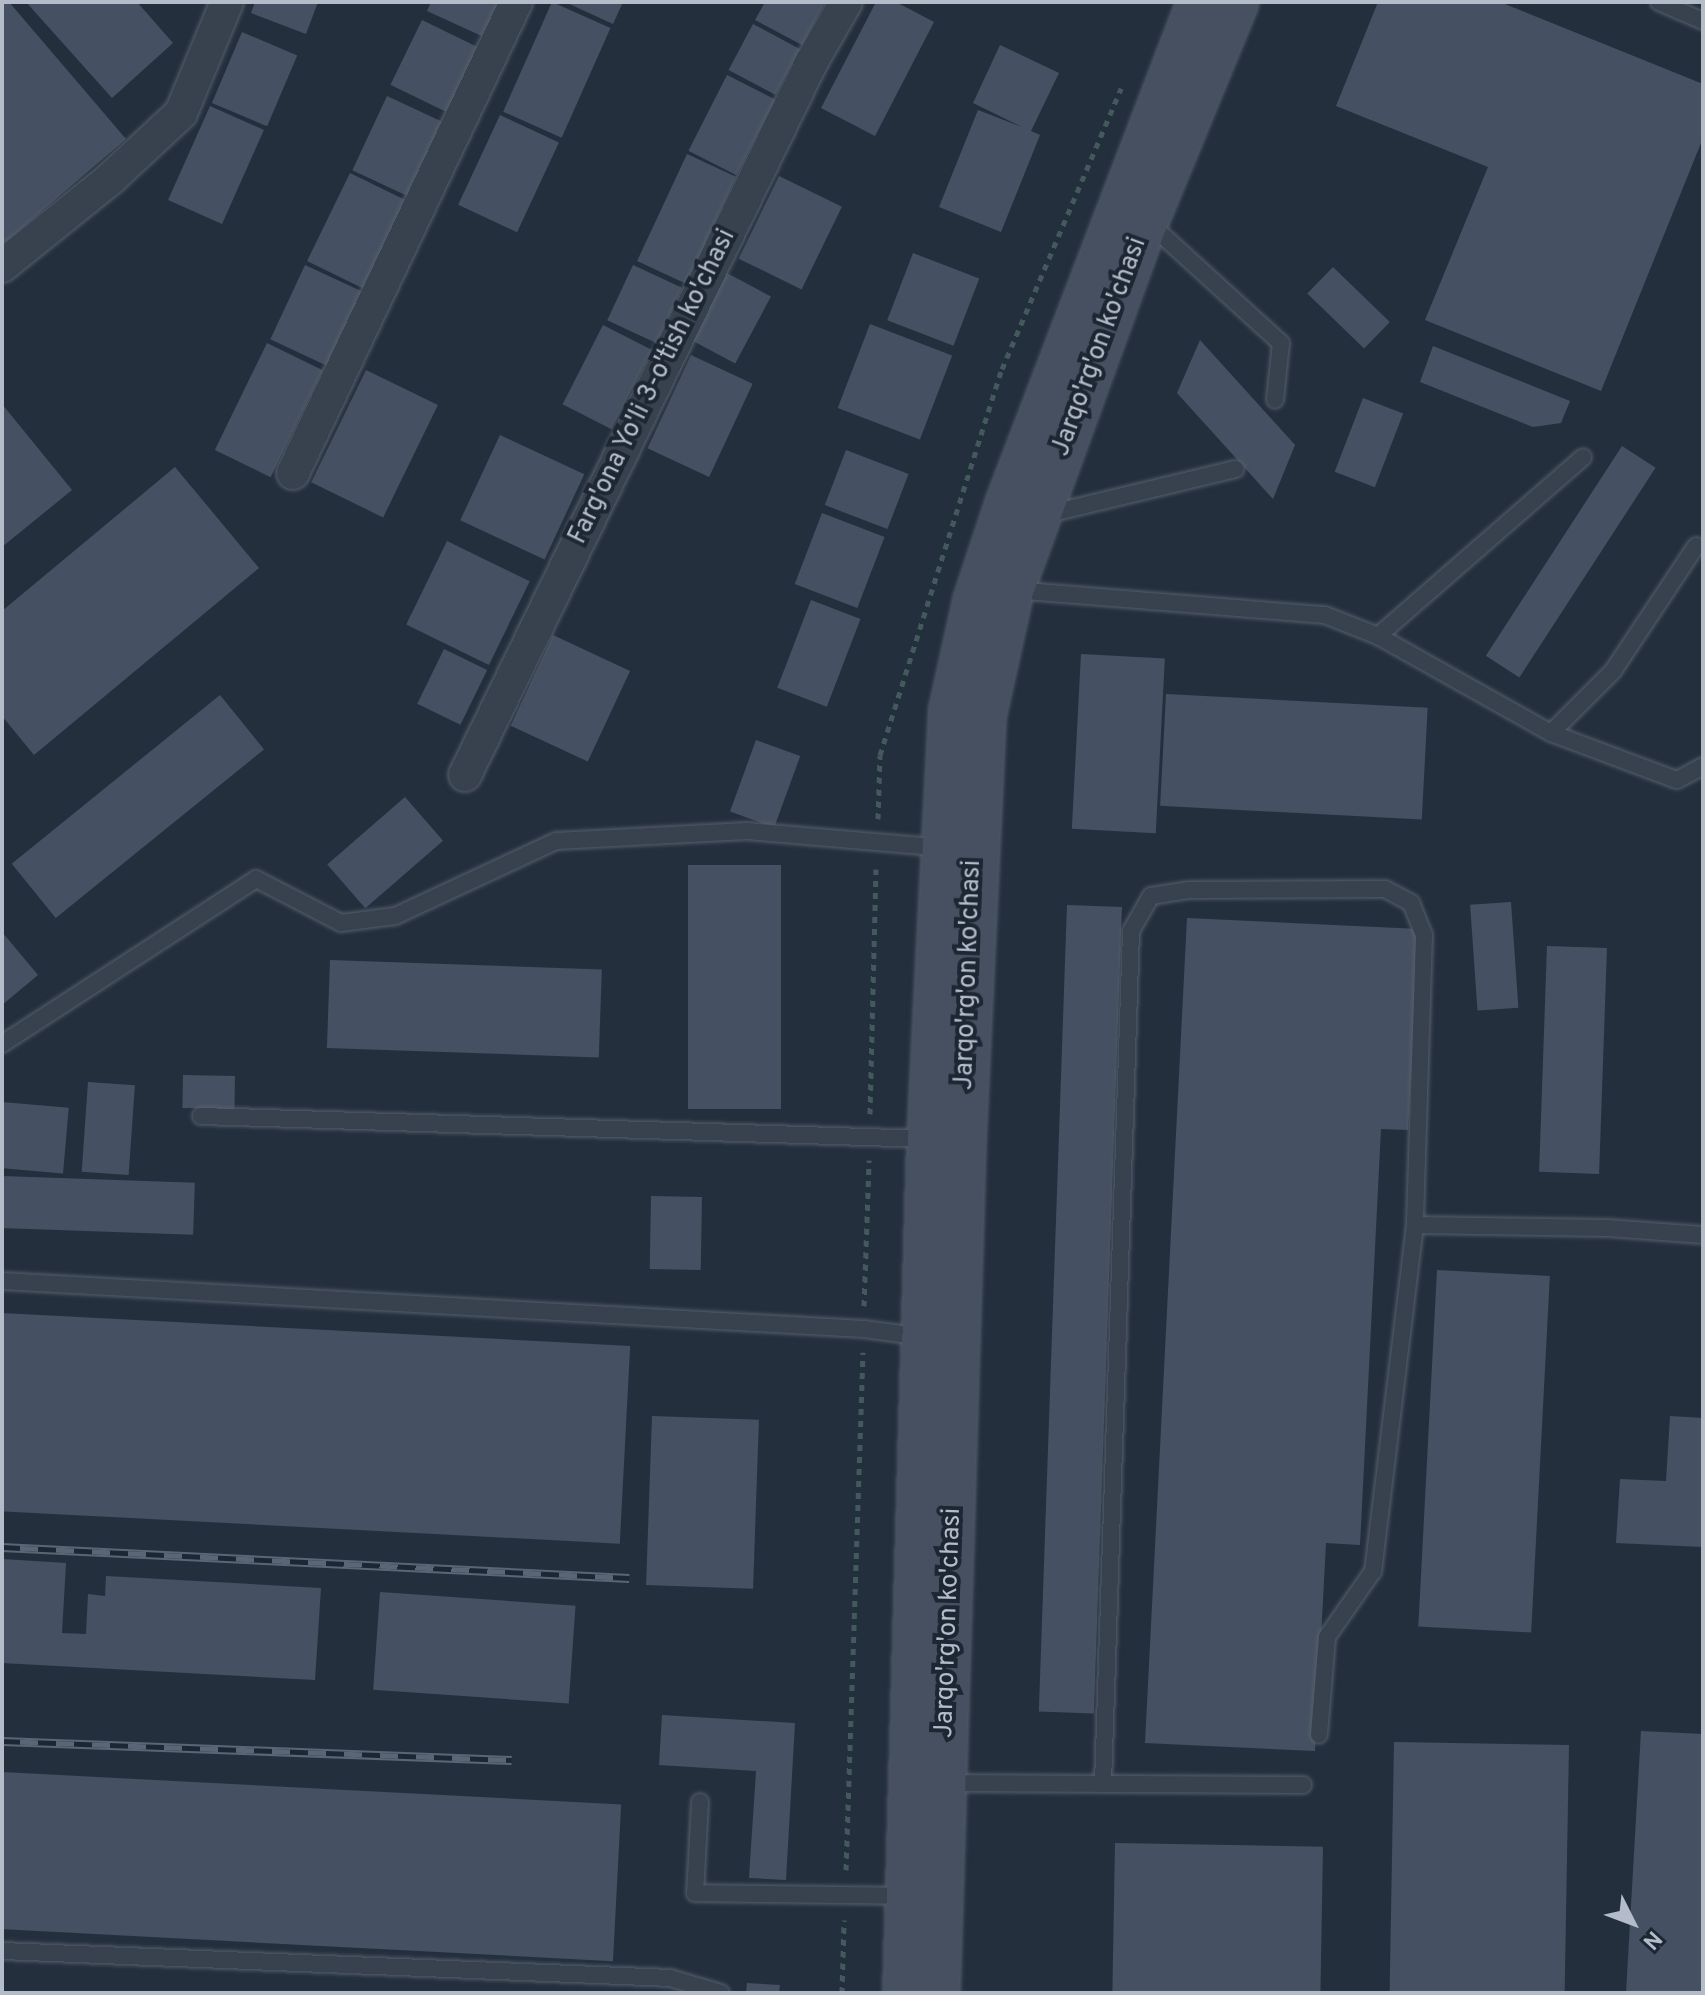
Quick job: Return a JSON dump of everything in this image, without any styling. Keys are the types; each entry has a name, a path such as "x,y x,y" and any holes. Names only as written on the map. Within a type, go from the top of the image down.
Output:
{"main road":[{"name":"Jarqo'rg'on ko'chasi","path":"937,1993 943,1783 947,1140 958,849 949,735 976,601 1106,238 1200,2"},
{"name":"Jarqo'rg'on ko'chasi","path":"958,849 1011,590 1146,220 1236,2"},
{"name":"Jarqo'rg'on ko'chasi","path":"906,1993 925,1338 947,1140"}],"street":[{"path":"2,266 109,180 181,113 227,2"},
{"path":"293,473 516,2"},
{"name":"Farg'ona Yo'li 3-o'tish ko'chasi","path":"465,775 804,78 846,2"}],"lane":[{"path":"1659,2 1703,21"},
{"path":"1146,220 1281,343 1275,400"},
{"path":"1378,636 1583,457"},
{"path":"1039,516 1236,469"},
{"path":"1551,733 1613,671 1696,546"},
{"path":"1011,590 1325,615 1378,636 1551,733 1677,780 1703,766"},
{"path":"2,1044 256,879 341,923 395,916 556,841 747,831 958,849"},
{"path":"1103,1784 1131,931 1151,896 1190,890 1385,889 1411,903 1424,935 1415,1225 1373,1571 1327,1637 1319,1735"},
{"path":"201,1116 947,1140"},
{"path":"1415,1225 1608,1228 1703,1235"},
{"path":"2,1281 765,1323 925,1338"},
{"path":"943,1783 1303,1785"},
{"path":"700,1802 695,1893 908,1896"},
{"path":"2,1951 670,1978 721,1993"}],"building":[{"path":"2,2 9,2 126,139 2,245"},
{"path":"26,2 137,2 173,43 112,98"},
{"path":"255,2 318,2 306,34 251,13"},
{"path":"431,2 503,2 486,38 427,11"},
{"path":"552,2 610,28 562,138 503,112"},
{"path":"565,2 623,2 613,24"},
{"path":"765,2 825,2 802,45 755,20"},
{"path":"876,2 896,2 934,22 875,136 821,108"},
{"path":"1378,2 1500,2 1703,84 1703,138 1601,391 1425,320 1488,167 1336,106"},
{"path":"422,20 480,48 448,113 390,85"},
{"path":"753,24 800,49 775,95 729,70"},
{"path":"242,32 297,55 267,126 212,103"},
{"path":"1000,45 1059,73 1031,131 1040,135 1001,232 939,207 978,110 1022,127 973,103"},
{"path":"727,75 775,100 737,175 688,151"},
{"path":"387,96 443,122 409,197 352,170"},
{"path":"210,106 264,130 222,224 168,200"},
{"path":"500,115 559,142 517,232 458,205"},
{"path":"687,154 736,177 686,284 637,261"},
{"path":"350,173 406,200 363,288 307,261"},
{"path":"779,176 842,207 802,289 739,259"},
{"path":"913,253 979,278 953,346 887,320"},
{"path":"305,265 362,292 327,366 270,339"},
{"path":"633,265 682,288 656,343 607,320"},
{"path":"1333,267 1390,322 1364,348 1307,294"},
{"path":"725,272 771,296 735,364 689,339"},
{"path":"870,324 952,356 920,440 838,408"},
{"path":"603,325 652,350 612,429 563,404"},
{"path":"1200,340 1295,445 1273,499 1177,393"},
{"path":"267,343 323,370 271,477 215,450"},
{"path":"1433,346 1570,401 1561,423 1533,427 1420,382"},
{"path":"691,355 753,384 709,477 647,448"},
{"path":"366,370 438,405 383,517 311,482"},
{"path":"1363,398 1403,413 1375,487 1335,472"},
{"path":"2,404 72,490 2,547"},
{"path":"500,435 584,474 545,559 460,520"},
{"path":"1622,446 1656,468 1519,677 1486,656"},
{"path":"846,450 909,474 887,529 825,505"},
{"path":"175,467 259,568 34,755 2,716 2,611"},
{"path":"822,513 885,537 857,608 795,584"},
{"path":"447,541 530,581 489,665 406,625"},
{"path":"811,600 860,619 827,707 777,688"},
{"path":"553,635 630,671 588,762 511,726"},
{"path":"444,649 487,670 460,725 417,704"},
{"path":"1081,654 1165,658 1156,833 1072,829"},
{"path":"1166,694 1428,708 1422,820 1160,806"},
{"path":"220,695 264,749 56,918 12,864"},
{"path":"756,740 800,756 774,827 730,811"},
{"path":"405,797 443,841 365,908 327,865"},
{"path":"688,865 781,865 781,1109 688,1109"},
{"path":"1511,902 1518,1008 1477,1011 1470,905"},
{"path":"1067,905 1122,907 1094,1713 1039,1712"},
{"path":"1187,918 1419,929 1408,1130 1381,1129 1360,1545 1326,1543 1315,1751 1145,1743"},
{"path":"2,932 38,975 2,1005"},
{"path":"1547,946 1607,948 1599,1174 1539,1172"},
{"path":"330,960 602,969 599,1057 327,1048"},
{"path":"183,1075 235,1076 234,1109 182,1108"},
{"path":"88,1082 135,1085 129,1175 82,1172"},
{"path":"2,1102 69,1108 63,1174 2,1168"},
{"path":"2,1176 195,1183 193,1235 2,1228"},
{"path":"651,1196 702,1197 701,1270 650,1269"},
{"path":"1437,1270 1550,1276 1531,1632 1418,1627"},
{"path":"2,1313 630,1346 620,1544 2,1511"},
{"path":"652,1416 759,1420 753,1589 646,1585"},
{"path":"1670,1416 1703,1418 1703,1547 1616,1543 1620,1479 1666,1481"},
{"path":"2,1559 66,1563 62,1633 86,1634 88,1594 105,1596 106,1576 321,1588 315,1680 2,1663"},
{"path":"380,1592 576,1606 569,1703 373,1690"},
{"path":"662,1715 795,1723 786,1880 749,1878 756,1771 659,1765"},
{"path":"1641,1731 1703,1734 1703,1993 1626,1993"},
{"path":"1394,1742 1569,1745 1565,1993 1390,1993"},
{"path":"2,1772 621,1804 613,1961 2,1929"},
{"path":"1115,1843 1323,1847 1320,1993 1112,1993"},
{"path":"747,1983 780,1985 779,1993 746,1993"}],"railway":[{"path":"2,1547 629,1578"},
{"path":"2,1741 512,1760"}]}
